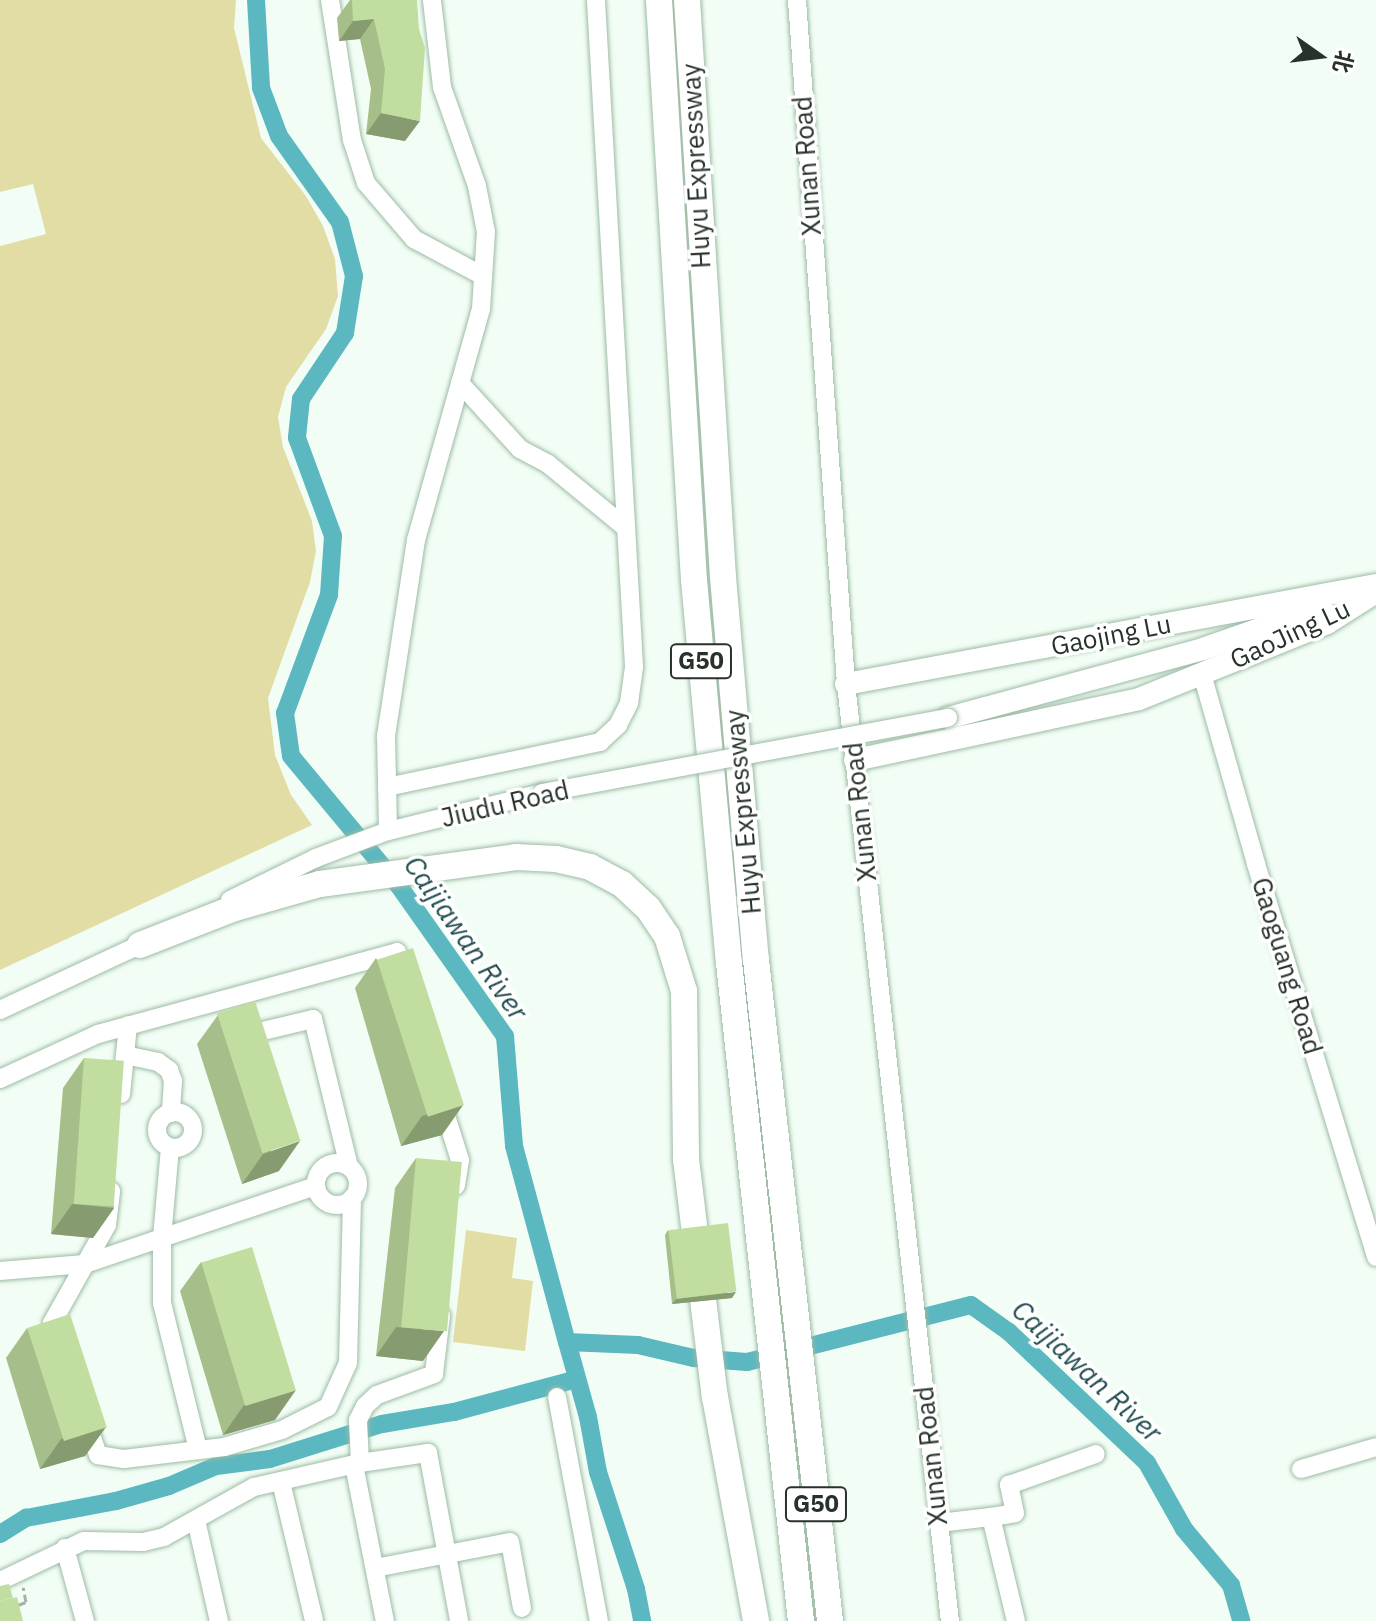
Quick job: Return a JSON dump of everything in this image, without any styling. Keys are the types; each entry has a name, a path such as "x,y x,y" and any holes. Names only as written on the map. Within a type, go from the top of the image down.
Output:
{"highway":[{"name":"Huyu Expressway","path":"659,0 694,580 799,1621"},
{"name":"Huyu Expressway","path":"689,0 702,266 723,577 755,945 830,1621"},
{"path":"140,945 278,894 359,878 516,857 556,859 590,867 622,884 648,908 667,936 684,991 686,1159 715,1397 756,1621"}],"main road":[{"name":"Gaojing Lu","path":"846,684 1376,588"},
{"name":"Gaojing Lu","path":"948,718 1203,649 1376,588"},
{"name":"GaoJing Lu","path":"855,760 1139,699 1327,623 1376,588"}],"street":[{"path":"330,0 352,140 366,183 414,239 483,276"},
{"path":"388,831 386,736 416,540 481,309 486,232 477,186 442,87 432,0"},
{"path":"387,787 600,742 618,725 629,703 634,666 596,0"},
{"name":"Xunan Road","path":"797,0 846,684 950,1621"},
{"path":"460,383 520,449 548,464 626,528"},
{"name":"Gaoguang Road","path":"1202,674 1256,864 1376,1257"},
{"name":"Jiudu Road","path":"0,1010 316,858 388,831 542,793 948,718"},
{"path":"0,1079 98,1034 397,952 410,997"},
{"path":"83,1411 98,1455 124,1459 224,1447 282,1430 328,1407 348,1363 352,1198 358,1185 349,1167 313,1019 246,1035 233,997"},
{"path":"119,1117 128,1025"},
{"path":"125,1055 158,1062 169,1070 173,1081 171,1113"},
{"path":"437,1086 460,1160 454,1205"},
{"path":"171,1113 188,1117 193,1128 187,1144 170,1148 160,1141 157,1130 161,1119 171,1113"},
{"path":"170,1148 162,1238 162,1303 198,1450"},
{"path":"349,1167 329,1164 319,1173 316,1186 322,1198 334,1205 352,1198"},
{"path":"67,1367 52,1323 107,1225 112,1179"},
{"path":"0,1271 85,1264 316,1186"},
{"path":"385,1621 357,1464 358,1420 365,1406 377,1395 434,1374 443,1297"},
{"path":"557,1397 599,1621"},
{"path":"1301,1469 1376,1447"},
{"path":"0,1581 65,1548 102,1539 143,1542 164,1537 230,1497 357,1464 428,1453 459,1621"},
{"path":"939,1523 1015,1513 1009,1485 1096,1454"},
{"path":"281,1482 314,1621"},
{"path":"991,1517 1016,1621"},
{"path":"196,1520 219,1621"},
{"path":"375,1568 510,1542 522,1608"},
{"path":"65,1548 85,1621"}],"path":[{"path":"20,1572 26,1602 18,1604 20,1612"}],"shaded area":[{"path":"0,0 236,0 234,28 261,138 306,196 323,226 335,259 338,296 326,329 286,387 278,417 283,447 312,521 316,551 310,582 268,698 275,755 291,795 312,825 0,970 0,246 46,234 33,184 0,192"},
{"path":"466,1230 517,1238 512,1278 533,1281 525,1351 453,1342"}],"building":[{"path":"352,0 417,0 419,29 425,48 420,121 381,113 385,69 374,19 353,21"},
{"path":"413,948 464,1105 428,1117 377,960"},
{"path":"255,1001 300,1141 262,1153 217,1013"},
{"path":"84,1058 124,1061 114,1206 74,1204"},
{"path":"416,1158 462,1162 447,1331 401,1327"},
{"path":"728,1223 736,1291 677,1299 668,1230"},
{"path":"252,1247 296,1390 245,1406 201,1262"},
{"path":"70,1314 107,1427 64,1441 27,1328"},
{"path":"9,1584 13,1598 0,1601 0,1586"},
{"path":"17,1597 23,1621 0,1621 0,1601"}],"waterway":[{"name":"Caijiawan River","path":"256,0 261,88 279,136 340,222 354,276 345,333 301,399 297,438 333,536 329,595 285,713 291,756 399,886 505,1036 514,1146 567,1342 638,1345 694,1358 747,1362 971,1305 1009,1332 1147,1463 1184,1529 1231,1585 1241,1621"},
{"path":"567,1342 588,1417 598,1472 636,1589 642,1621"},
{"path":"0,1534 26,1518 116,1501 169,1486 216,1466 270,1459 382,1424 454,1412 577,1379"}]}
